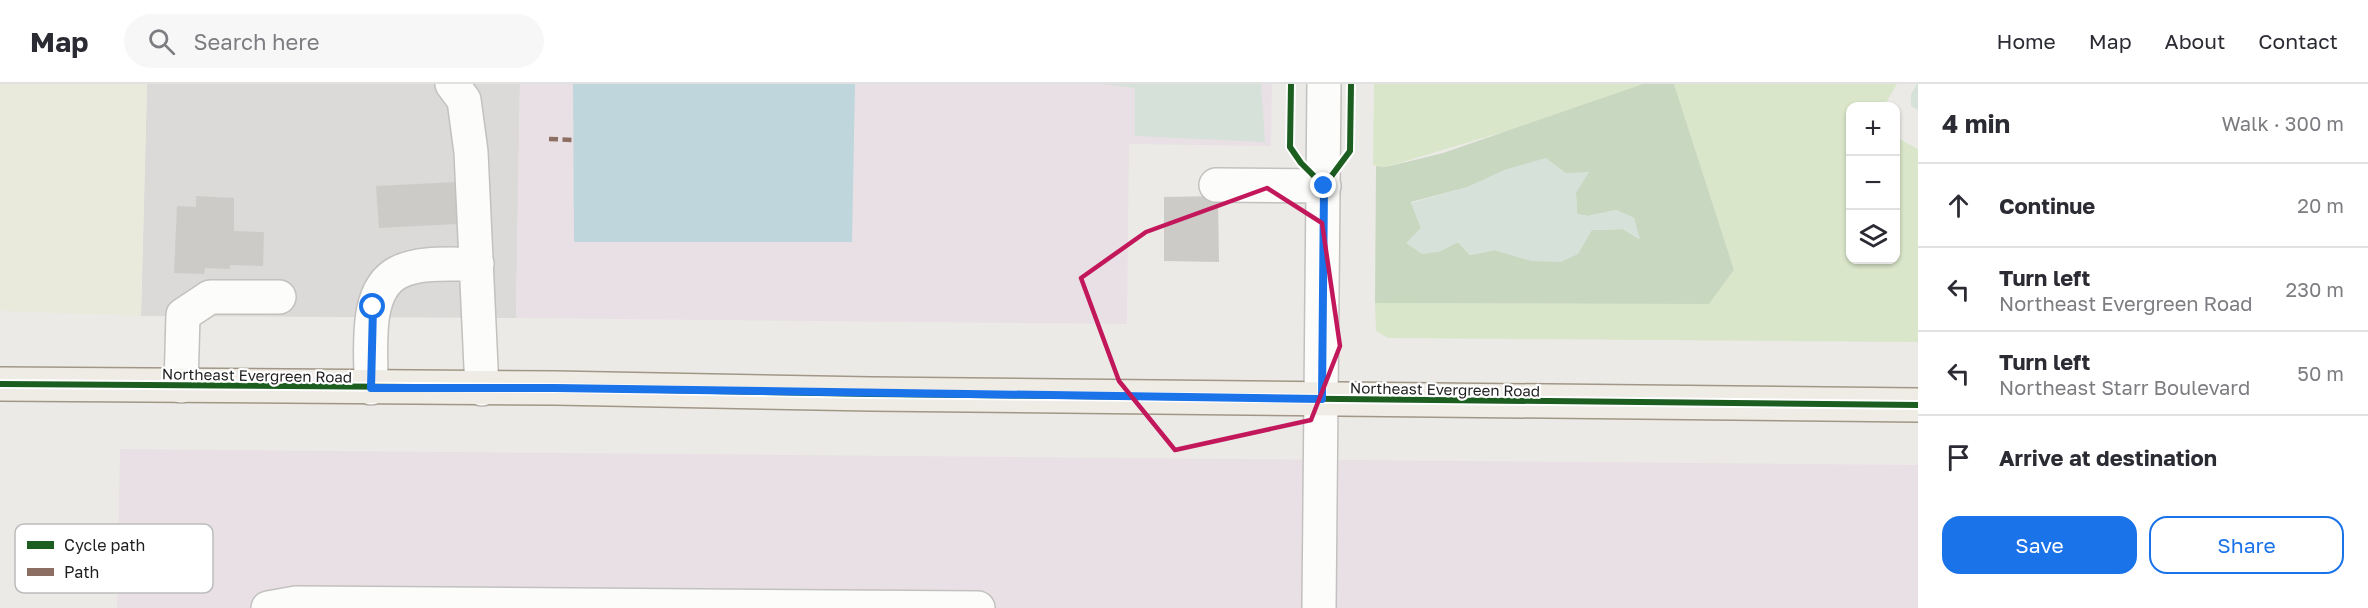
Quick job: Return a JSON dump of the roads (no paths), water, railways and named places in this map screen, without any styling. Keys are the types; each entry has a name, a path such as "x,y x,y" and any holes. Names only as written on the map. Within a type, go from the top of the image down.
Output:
{"main road":[{"name":"Northeast Evergreen Road","path":"0,384 555,388 1918,405"}],"street":[{"path":"452,84 464,100 471,152 482,389"},
{"path":"1319,608 1324,84"},
{"path":"1216,185 1324,186"},
{"path":"371,388 373,307 383,285 398,273 423,266 477,264"},
{"path":"181,386 183,315 210,297 279,297"},
{"path":"268,608 296,603 978,608"}],"water":[{"path":"573,84 855,84 852,242 574,242"}]}
